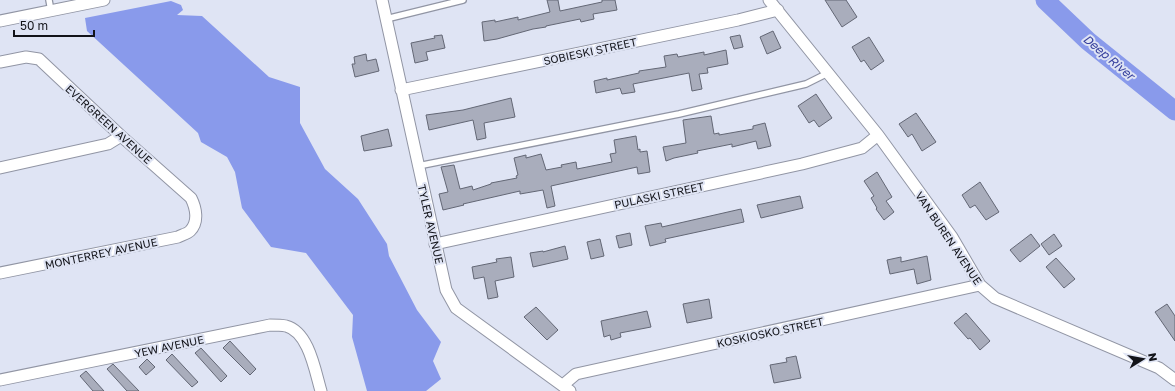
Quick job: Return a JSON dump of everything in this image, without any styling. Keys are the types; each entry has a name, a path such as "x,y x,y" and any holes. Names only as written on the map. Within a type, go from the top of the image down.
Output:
{"street":[{"path":"0,21 50,5 104,0"},
{"name":"TYLER AVENUE","path":"382,0 446,290 456,308 567,388"},
{"name":"VAN BUREN AVENUE","path":"769,0 878,135 952,237 980,285 995,298 1159,368 1175,380"},
{"name":"SOBIESKI STREET","path":"401,90 730,22 778,10"},
{"name":"EVERGREEN AVENUE","path":"0,62 26,57 39,59 120,136 191,198 196,208 195,222"},
{"name":"PULASKI STREET","path":"435,244 802,164 862,148 878,135"},
{"path":"0,168 108,144 120,136"},
{"name":"MONTERREY AVENUE","path":"0,273 178,237 189,232 195,222"},
{"name":"KOSKIOSKO STREET","path":"567,388 576,374 980,285"},
{"name":"YEW AVENUE","path":"0,380 270,325 287,327 300,336 307,346 321,391"}],"lane":[{"path":"386,19 462,0"},
{"path":"418,166 679,114 806,84 828,73"}],"water":[{"path":"171,1 181,5 183,10 177,15 202,16 269,77 300,87 300,123 325,169 358,199 387,244 389,256 417,310 441,342 433,361 441,379 426,391 367,391 352,337 353,315 306,253 271,247 242,208 235,172 227,157 201,142 198,133 87,31 85,18"}],"building":[{"path":"547,0 558,0 560,11 602,2 602,0 615,0 617,10 593,14 594,19 581,22 580,19 484,41 482,22 495,20 495,22 518,17 518,20 550,12"},
{"path":"825,0 846,0 857,17 842,27"},
{"path":"773,31 781,48 767,54 760,37"},
{"path":"442,35 445,48 426,52 428,60 415,63 411,43"},
{"path":"740,35 743,47 734,49 730,37"},
{"path":"869,37 884,61 871,70 864,60 861,62 852,47"},
{"path":"726,50 728,64 707,68 708,73 699,74 702,89 692,91 689,73 633,84 635,92 622,94 620,88 596,93 594,81 607,78 607,80 639,73 639,71 666,67 664,56 677,54 678,57 704,52 704,55"},
{"path":"366,54 367,61 376,59 379,71 355,77 352,64 355,64 354,57"},
{"path":"816,94 832,118 819,127 814,120 809,123 798,106"},
{"path":"511,98 515,117 484,123 486,138 477,140 473,120 429,130 426,115 463,110"},
{"path":"916,113 936,142 922,151 912,134 908,137 899,124"},
{"path":"711,116 714,134 719,133 719,135 753,129 753,126 765,123 771,146 758,149 756,141 732,147 732,144 697,151 698,153 666,161 663,147 686,143 683,120"},
{"path":"388,129 392,146 364,151 361,136"},
{"path":"636,136 638,150 640,149 640,152 647,151 650,172 638,174 637,167 551,186 555,206 547,208 543,190 520,194 520,191 443,210 439,194 448,192 441,167 454,165 460,189 472,186 473,190 491,183 517,178 516,176 518,175 514,158 526,155 526,158 541,154 546,170 562,167 561,165 576,162 577,169 612,162 610,154 616,153 614,140"},
{"path":"877,172 892,197 886,201 894,212 884,220 876,209 877,208 871,198 874,196 864,181"},
{"path":"980,182 999,212 986,220 975,205 970,208 962,195"},
{"path":"800,196 803,208 761,218 757,205"},
{"path":"741,209 744,222 665,239 666,242 650,246 645,226 661,223 662,227"},
{"path":"630,233 632,245 619,248 616,236"},
{"path":"1031,234 1040,246 1020,262 1010,250"},
{"path":"1054,234 1062,246 1049,255 1041,244"},
{"path":"600,239 604,256 591,259 587,242"},
{"path":"565,246 568,259 533,267 530,253 543,252"},
{"path":"927,256 931,280 917,284 914,269 890,274 887,260 901,257 901,262"},
{"path":"511,257 514,277 495,281 498,297 488,299 484,277 474,279 472,267 497,262 496,259"},
{"path":"1056,258 1075,279 1064,288 1046,267"},
{"path":"709,299 712,318 687,323 683,304"},
{"path":"1167,304 1175,316 1175,341 1155,312"},
{"path":"536,307 558,330 547,340 524,317"},
{"path":"647,311 651,327 620,333 621,337 611,340 610,335 604,337 601,321"},
{"path":"966,313 990,341 980,350 954,323"},
{"path":"230,341 256,369 250,375 223,348"},
{"path":"201,348 227,376 221,382 195,353"},
{"path":"172,354 198,382 192,387 166,360"},
{"path":"796,356 801,378 774,383 770,365 787,362 786,358"},
{"path":"147,359 155,367 146,375 139,367"},
{"path":"113,364 139,391 127,391 107,369"},
{"path":"86,371 104,391 93,391 80,376"}],"waterway":[{"name":"Deep River","path":"1045,0 1088,41 1175,111"}]}
